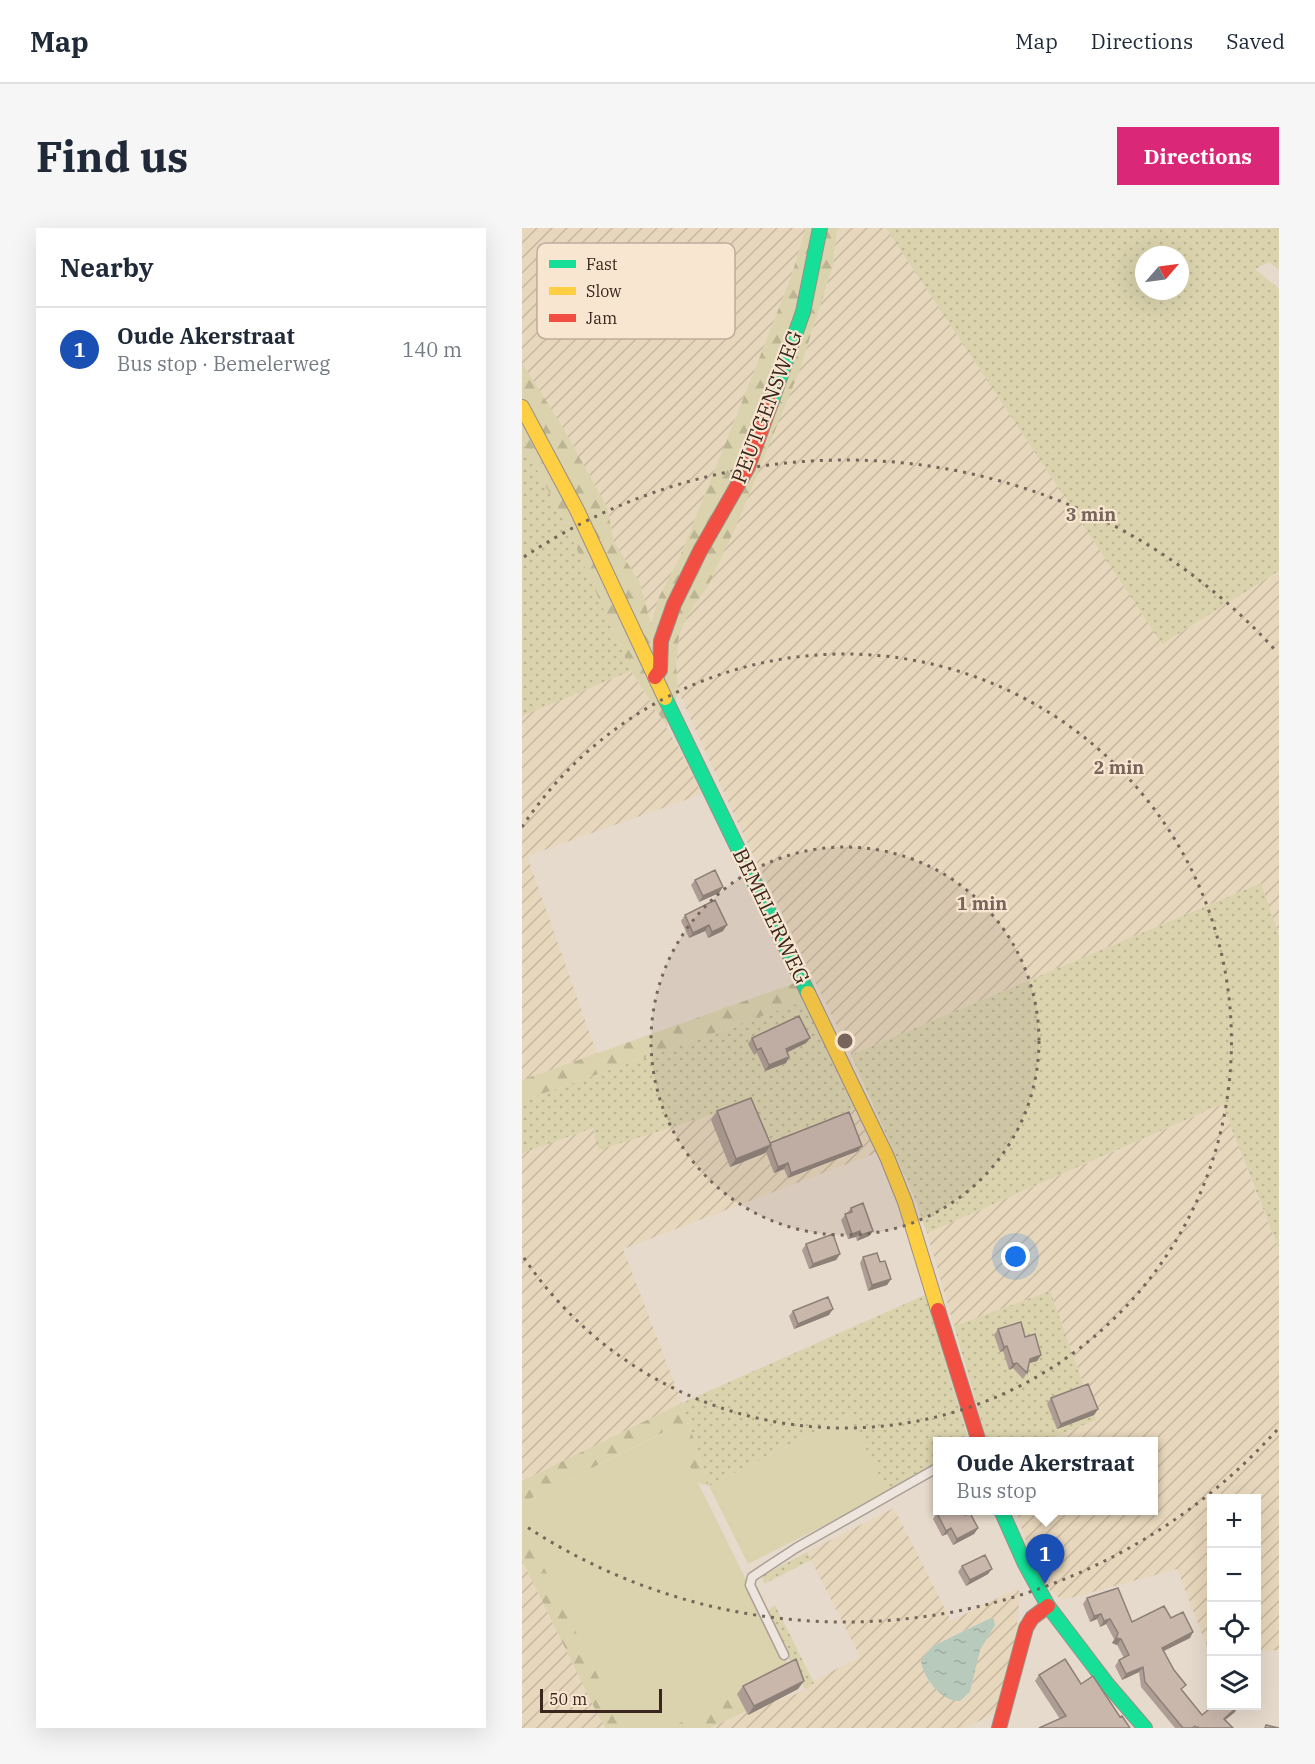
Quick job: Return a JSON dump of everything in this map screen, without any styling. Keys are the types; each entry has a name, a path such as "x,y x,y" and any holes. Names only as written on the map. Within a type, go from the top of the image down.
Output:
{"street":[{"name":"PEUTGENSWEG","path":"655,677 660,670 661,641 674,604 700,550 748,466 803,312 820,228"},
{"name":"BEMELERWEG","path":"522,407 577,510 897,1180 977,1437"},
{"path":"1004,1515 1025,1564 1048,1606 1108,1685 1145,1728"},
{"path":"999,1728 1026,1628 1032,1618 1048,1606"}],"lane":[{"path":"784,1655 750,1585 752,1577 796,1548 933,1470"}],"shaded area":[{"path":"522,228 806,228 791,277 679,559 659,597 651,627 640,583 614,542 607,507 562,426 522,363"},
{"path":"837,228 886,228 1162,644 1279,571 1279,936 1260,883 851,1055 736,819 678,691 676,666 679,635 687,616 708,586 800,369 833,265"},
{"path":"631,671 679,748 702,794 527,856 597,1054 522,1080 522,716"},
{"path":"747,1104 858,1107 876,1153 623,1249 682,1403 522,1481 522,1153 594,1128 599,1149"},
{"path":"1223,1104 1279,1249 1279,1650 1261,1652 1261,1494 1207,1494 1207,1647 1177,1569 1063,1600 1050,1591 1025,1539 1017,1515 1158,1515 1158,1437 1053,1437 1096,1419 1050,1291 954,1326 927,1233"},
{"path":"894,1508 951,1621 1018,1588 1020,1593 1017,1624 1003,1709 965,1728 710,1728 746,1711 796,1694 814,1683 813,1681 860,1657 807,1552","holes":["991,1618 995,1625 980,1650 970,1692 960,1701 950,1699 932,1685 926,1677 921,1660 933,1646"]},
{"path":"522,1560 596,1711 605,1728 522,1728"}],"green space":[{"path":"806,228 837,228 833,265 800,369 737,524 708,586 687,616 679,635 676,666 678,691 667,727 631,671 562,516 522,442 522,363 562,426 607,507 614,542 640,583 651,625 659,597 679,559 791,277"},
{"path":"886,228 1279,228 1279,270 1269,262 1255,269 1279,289 1279,571 1162,644"},
{"path":"522,442 562,516 631,671 522,716"},
{"path":"1261,883 1279,936 1279,1249 1222,1104 927,1233 915,1199 851,1055"},
{"path":"798,982 807,1000 522,1101 522,1080"},
{"path":"807,1000 858,1107 764,1144 747,1104 598,1150 593,1128 522,1153 522,1101"},
{"path":"1050,1291 1096,1420 1053,1437 986,1437 954,1326"},
{"path":"925,1295 968,1437 933,1437 933,1470 888,1493 848,1415 709,1486 682,1403"},
{"path":"682,1403 709,1486 698,1483 670,1429 522,1503 522,1481"},
{"path":"849,1415 888,1493 748,1564 709,1486"},
{"path":"671,1429 790,1668 669,1728 624,1728 522,1523 522,1503"},
{"path":"522,1523 624,1728 605,1728 596,1711 522,1560"},
{"path":"807,1552 811,1560 764,1584 762,1576"},
{"path":"775,1605 814,1683 805,1689 766,1612"},
{"path":"737,1694 746,1711 710,1728 669,1728"}],"water":[{"path":"991,1618 995,1625 980,1650 970,1692 960,1701 946,1697 929,1681 921,1660 933,1646"}],"building":[{"path":"715,870 723,887 703,896 695,880"},
{"path":"715,900 727,925 712,932 709,925 693,933 685,915"},
{"path":"799,1016 810,1038 786,1049 789,1057 769,1065 761,1048 757,1050 752,1038"},
{"path":"751,1098 771,1145 736,1159 717,1111"},
{"path":"849,1112 862,1146 791,1173 788,1163 778,1167 770,1143"},
{"path":"863,1203 873,1231 861,1235 860,1231 852,1234 845,1214 852,1212 851,1208"},
{"path":"833,1234 840,1254 813,1264 806,1244"},
{"path":"877,1253 880,1262 885,1261 891,1279 872,1285 863,1257"},
{"path":"828,1297 833,1309 798,1324 793,1311"},
{"path":"1021,1322 1025,1337 1035,1334 1041,1355 1030,1359 1027,1373 1017,1363 1013,1364 998,1329"},
{"path":"1088,1384 1098,1409 1061,1424 1051,1398"},
{"path":"938,1515 971,1515 978,1528 957,1539 951,1528 946,1531"},
{"path":"985,1555 992,1569 970,1580 962,1566"},
{"path":"1118,1588 1132,1622 1164,1606 1171,1618 1183,1612 1193,1632 1162,1648 1174,1670 1186,1685 1181,1689 1202,1715 1208,1710 1234,1710 1224,1719 1233,1728 1196,1728 1195,1726 1183,1728 1145,1682 1143,1667 1126,1674 1119,1660 1129,1655 1121,1639 1116,1638 1118,1633 1110,1619 1104,1621 1101,1614 1094,1616 1087,1598"},
{"path":"796,1659 804,1681 754,1706 743,1686"},
{"path":"1065,1659 1081,1684 1093,1676 1130,1728 1039,1728 1066,1716 1039,1675"}],"traffic: fast":[{"path":"771,403 803,312 820,228"},
{"path":"665,698 808,993"},
{"path":"1003,1515 1025,1564 1048,1606 1108,1685 1145,1728"}],"traffic: slow":[{"path":"522,407 577,510 665,698"},
{"path":"808,993 887,1157 905,1202 938,1310"}],"traffic: jam":[{"path":"655,677 660,670 661,641 674,604 700,551 748,467 771,403"},
{"path":"938,1310 977,1437"},
{"path":"999,1728 1026,1628 1032,1618 1048,1606"}],"place":[{"name":"Oude Akerstraat","path":"1045,1584"}]}
